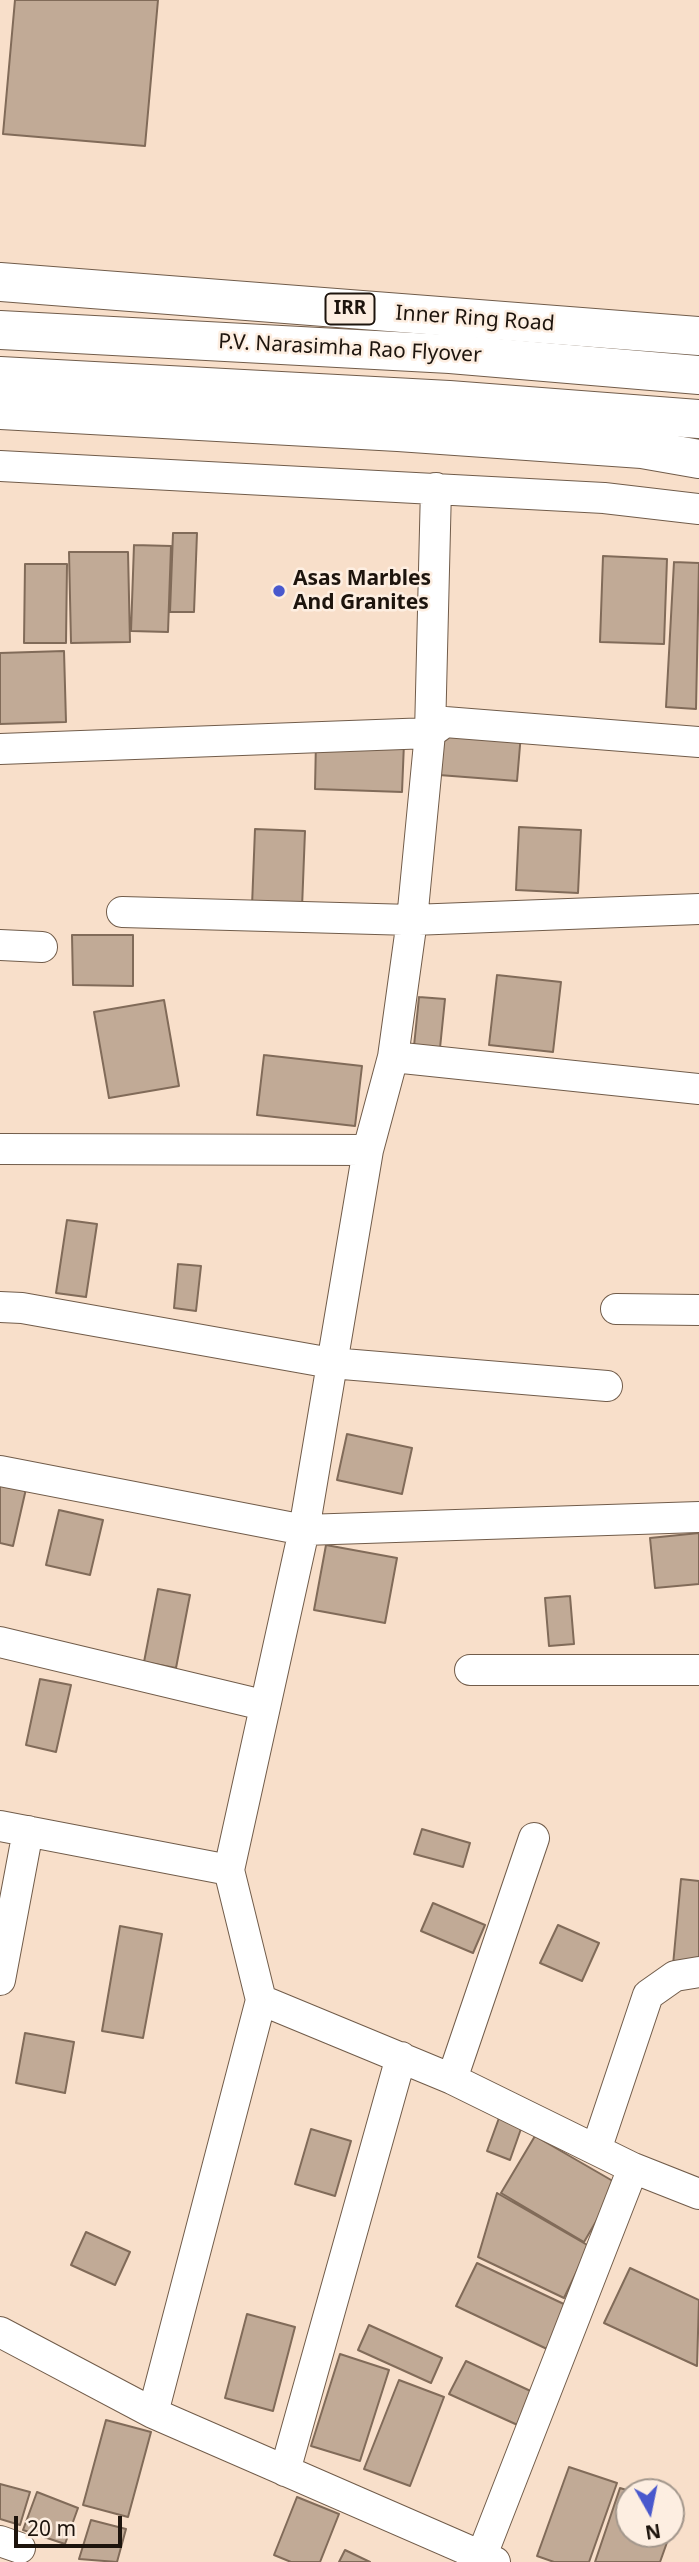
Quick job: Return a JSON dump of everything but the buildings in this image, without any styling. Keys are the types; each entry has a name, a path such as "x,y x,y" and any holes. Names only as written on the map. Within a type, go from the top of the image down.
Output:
{"main road":[{"name":"Inner Ring Road","path":"0,282 699,336"},
{"name":"P.V. Narasimha Rao Flyover","path":"0,330 450,354 699,375"},
{"path":"0,376 449,400 699,419"},
{"path":"0,410 642,449 699,459"}],"street":[{"path":"0,466 604,498 699,509"},
{"path":"153,2413 261,2000 229,1870 263,1705 304,1530 368,1150 393,1057 412,919 430,733 436,488"},
{"path":"0,750 430,733 445,722 699,742"},
{"path":"122,912 412,919 699,909"},
{"path":"0,945 41,947"},
{"path":"393,1057 699,1089"},
{"path":"0,1149 368,1150"},
{"path":"0,1307 22,1308 331,1363 607,1386"},
{"path":"616,1309 699,1310"},
{"path":"0,1471 304,1530 699,1517"},
{"path":"0,1642 263,1705"},
{"path":"470,1670 699,1670"},
{"path":"0,1980 14,1829 229,1870"},
{"path":"452,2079 534,1838"},
{"path":"597,2147 648,1995 675,1976 699,1972"},
{"path":"261,2000 452,2079 597,2147 633,2168 699,2194"},
{"path":"285,2471 401,2057"},
{"path":"0,2332 153,2413 488,2559 633,2168"}],"place":[{"name":"Asas Marbles And Granites","path":"279,591"}]}
